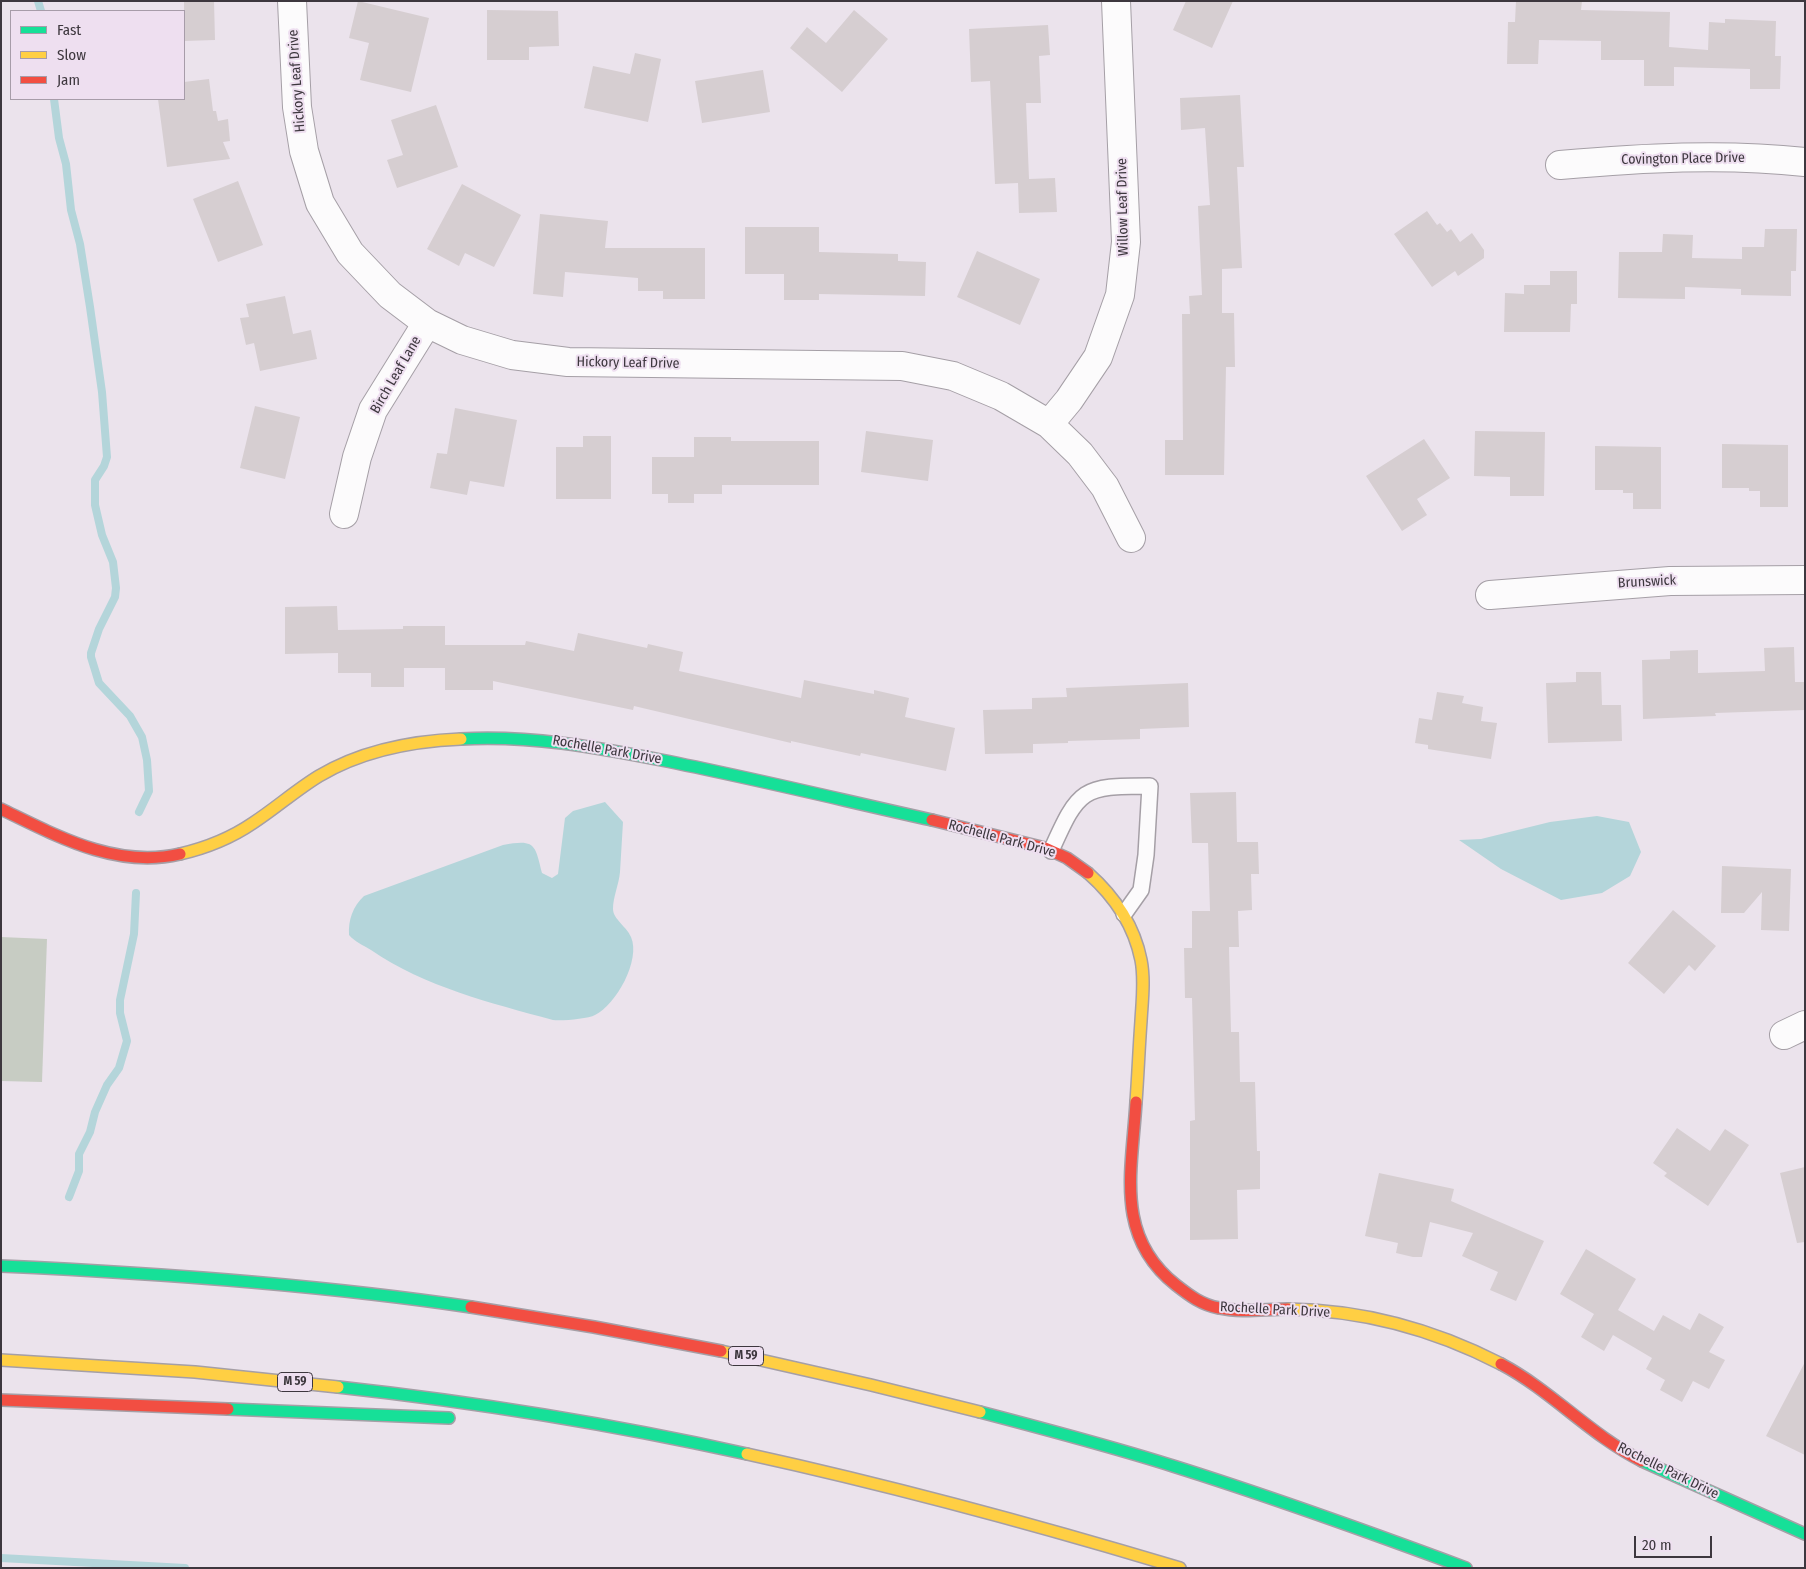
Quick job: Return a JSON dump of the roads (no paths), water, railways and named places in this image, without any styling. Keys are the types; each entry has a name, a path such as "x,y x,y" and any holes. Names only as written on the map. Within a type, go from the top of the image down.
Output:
{"main road":[{"name":"Rochelle Park Drive","path":"1,809 66,840 116,855 149,858 185,854 210,846 237,834 306,783 330,769 356,759 388,748 421,742 490,737 573,743 725,772 997,836 1051,851 1071,860 1090,874 1110,894 1124,914 1133,932 1142,963 1143,992 1130,1200 1133,1225 1142,1246 1156,1268 1167,1279 1196,1301 1214,1308 1238,1311 1291,1309 1352,1315 1414,1328 1460,1344 1492,1359 1539,1387 1616,1447 1644,1462 1805,1534"},
{"name":"M 59","path":"1,1266 196,1277 357,1293 591,1326 758,1359 908,1393 1193,1472 1466,1568"},
{"name":"M 59","path":"1,1360 135,1368 278,1380 453,1403 679,1440 863,1479 1045,1527 1180,1568"},
{"path":"1,1400 457,1418"},
{"path":"507,1420 587,1424"}],"street":[{"name":"Hickory Leaf Drive","path":"292,1 297,108 304,151 320,203 350,253 390,295 427,323 462,340 512,355 568,362 902,366 954,376 1001,396 1049,424 1080,454 1105,487 1130,538"},
{"name":"Willow Leaf Drive","path":"1049,424 1069,400 1098,357 1120,295 1126,242 1116,1"},
{"name":"Covington Place Drive","path":"1560,165 1699,157 1742,157 1805,162"},
{"name":"Birch Leaf Lane","path":"344,514 357,457 373,410 427,323"},
{"name":"Brunswick","path":"1490,595 1670,581 1805,580"}],"lane":[{"path":"1051,851 1067,815 1077,800 1100,787 1150,786 1146,854 1141,890 1124,914"}],"water":[{"path":"605,802 623,822 620,872 613,909 615,916 631,937 633,957 625,981 618,992 603,1010 595,1015 587,1018 553,1020 482,1000 414,974 392,963 349,935 349,924 352,914 364,896 503,845 522,843 532,846 542,873 552,878 558,874 565,818 573,811"},
{"path":"1597,816 1629,822 1641,852 1630,876 1602,893 1561,900 1501,869 1459,840 1481,839 1550,822"}],"waterway":[{"path":"38,1 41,10"},
{"path":"54,100 59,138 66,164 71,210 80,244 102,392 107,457 104,466 95,480 95,505 102,535 113,562 116,588 115,597 99,629 91,657 99,683 130,716 142,737 147,760 149,791 139,812"},
{"path":"69,1197 79,1171 79,1154 90,1132 95,1112 107,1085 119,1068 127,1041 120,1013 120,1000 134,934 136,893"},
{"path":"1,1558 185,1568"}]}
